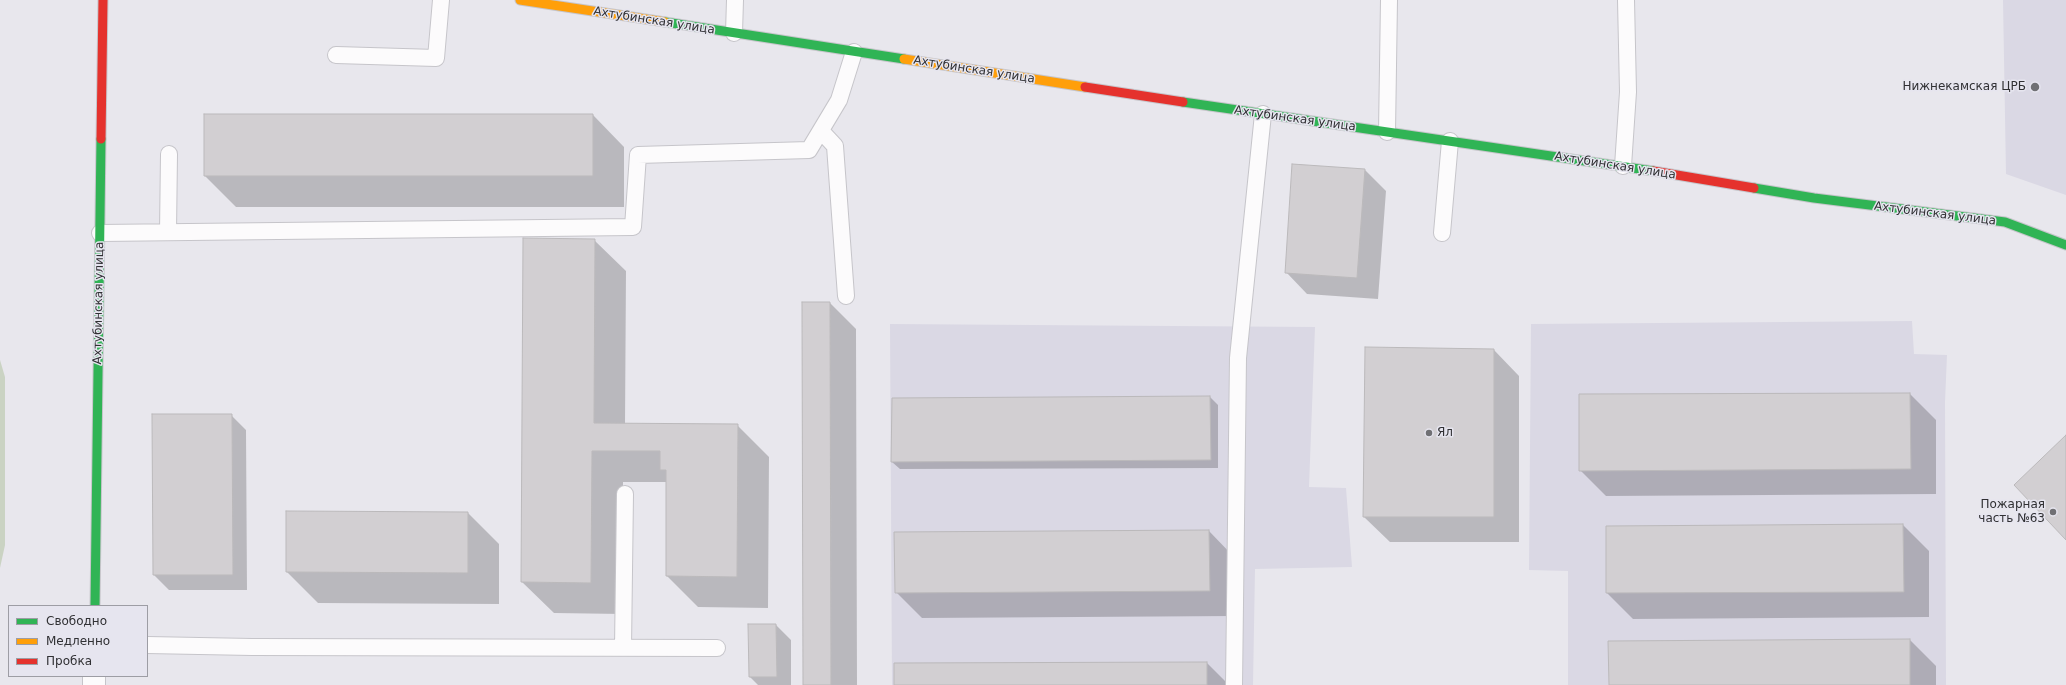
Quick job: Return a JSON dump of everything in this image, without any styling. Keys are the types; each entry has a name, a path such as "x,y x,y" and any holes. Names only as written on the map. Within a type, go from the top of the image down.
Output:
{"street":[{"name":"Ахтубинская улица","path":"95,605 103,0"},
{"name":"Ахтубинская улица","path":"520,0 1262,114 1623,166 1814,198 2005,222 2066,245"}],"lane":[{"path":"336,55 436,58 441,0"},
{"path":"734,33 735,0"},
{"path":"1387,132 1389,0"},
{"path":"1623,166 1628,92 1626,0"},
{"path":"100,233 633,227 638,155 809,150 839,100 854,52"},
{"path":"1234,685 1238,358 1262,114"},
{"path":"821,131 835,146 846,296"},
{"path":"1442,233 1450,141"},
{"path":"168,154 168,232"},
{"path":"623,648 625,494"},
{"path":"148,645 252,647 717,648"}],"shaded area":[{"name":"Нижнекамская ЦРБ","path":"2003,0 2066,0 2066,195 2006,174"},
{"path":"1912,321 1914,354 1947,355 1945,402 1946,685 1568,685 1568,571 1529,570 1531,324"},
{"path":"890,324 1315,327 1309,487 1346,488 1352,567 1255,569 1253,685 892,685"}],"green space":[{"path":"0,360 5,377 5,545 0,568"}],"building":[{"path":"204,114 593,114 593,176 204,176"},
{"path":"1292,164 1365,169 1357,278 1285,273"},
{"path":"523,238 595,239 594,423 738,424 737,577 666,576 666,470 660,470 660,451 592,451 591,583 521,582"},
{"path":"802,302 830,302 831,685 803,685"},
{"name":"Ял","path":"1365,347 1494,349 1494,517 1363,517"},
{"path":"1910,393 1911,469 1579,471 1579,394"},
{"path":"1210,396 1211,460 891,462 892,398"},
{"path":"152,414 232,414 233,575 153,575"},
{"name":"Пожарная часть №63","path":"2066,435 2066,540 2014,485"},
{"path":"286,511 468,512 468,573 286,572"},
{"path":"1903,524 1904,592 1606,593 1606,526"},
{"path":"1209,530 1210,591 895,593 894,532"},
{"path":"748,624 776,624 777,677 749,677"},
{"path":"1910,639 1910,685 1609,685 1608,641"},
{"path":"1207,662 1207,685 894,685 894,663"}],"traffic: fast":[{"path":"665,22 904,59"},
{"path":"1183,102 1653,171"},
{"path":"95,605 101,139"},
{"path":"1754,188 1814,198 2005,222 2066,245"}],"traffic: slow":[{"path":"520,0 665,22"},
{"path":"904,59 1085,87"}],"traffic: jam":[{"path":"101,139 103,0"},
{"path":"1085,87 1183,102"},
{"path":"1653,171 1754,188"}],"place":[{"name":"Нижнекамская ЦРБ","path":"2035,87"},
{"name":"Ял","path":"1429,433"},
{"name":"Пожарная часть №63","path":"2053,512"}]}
